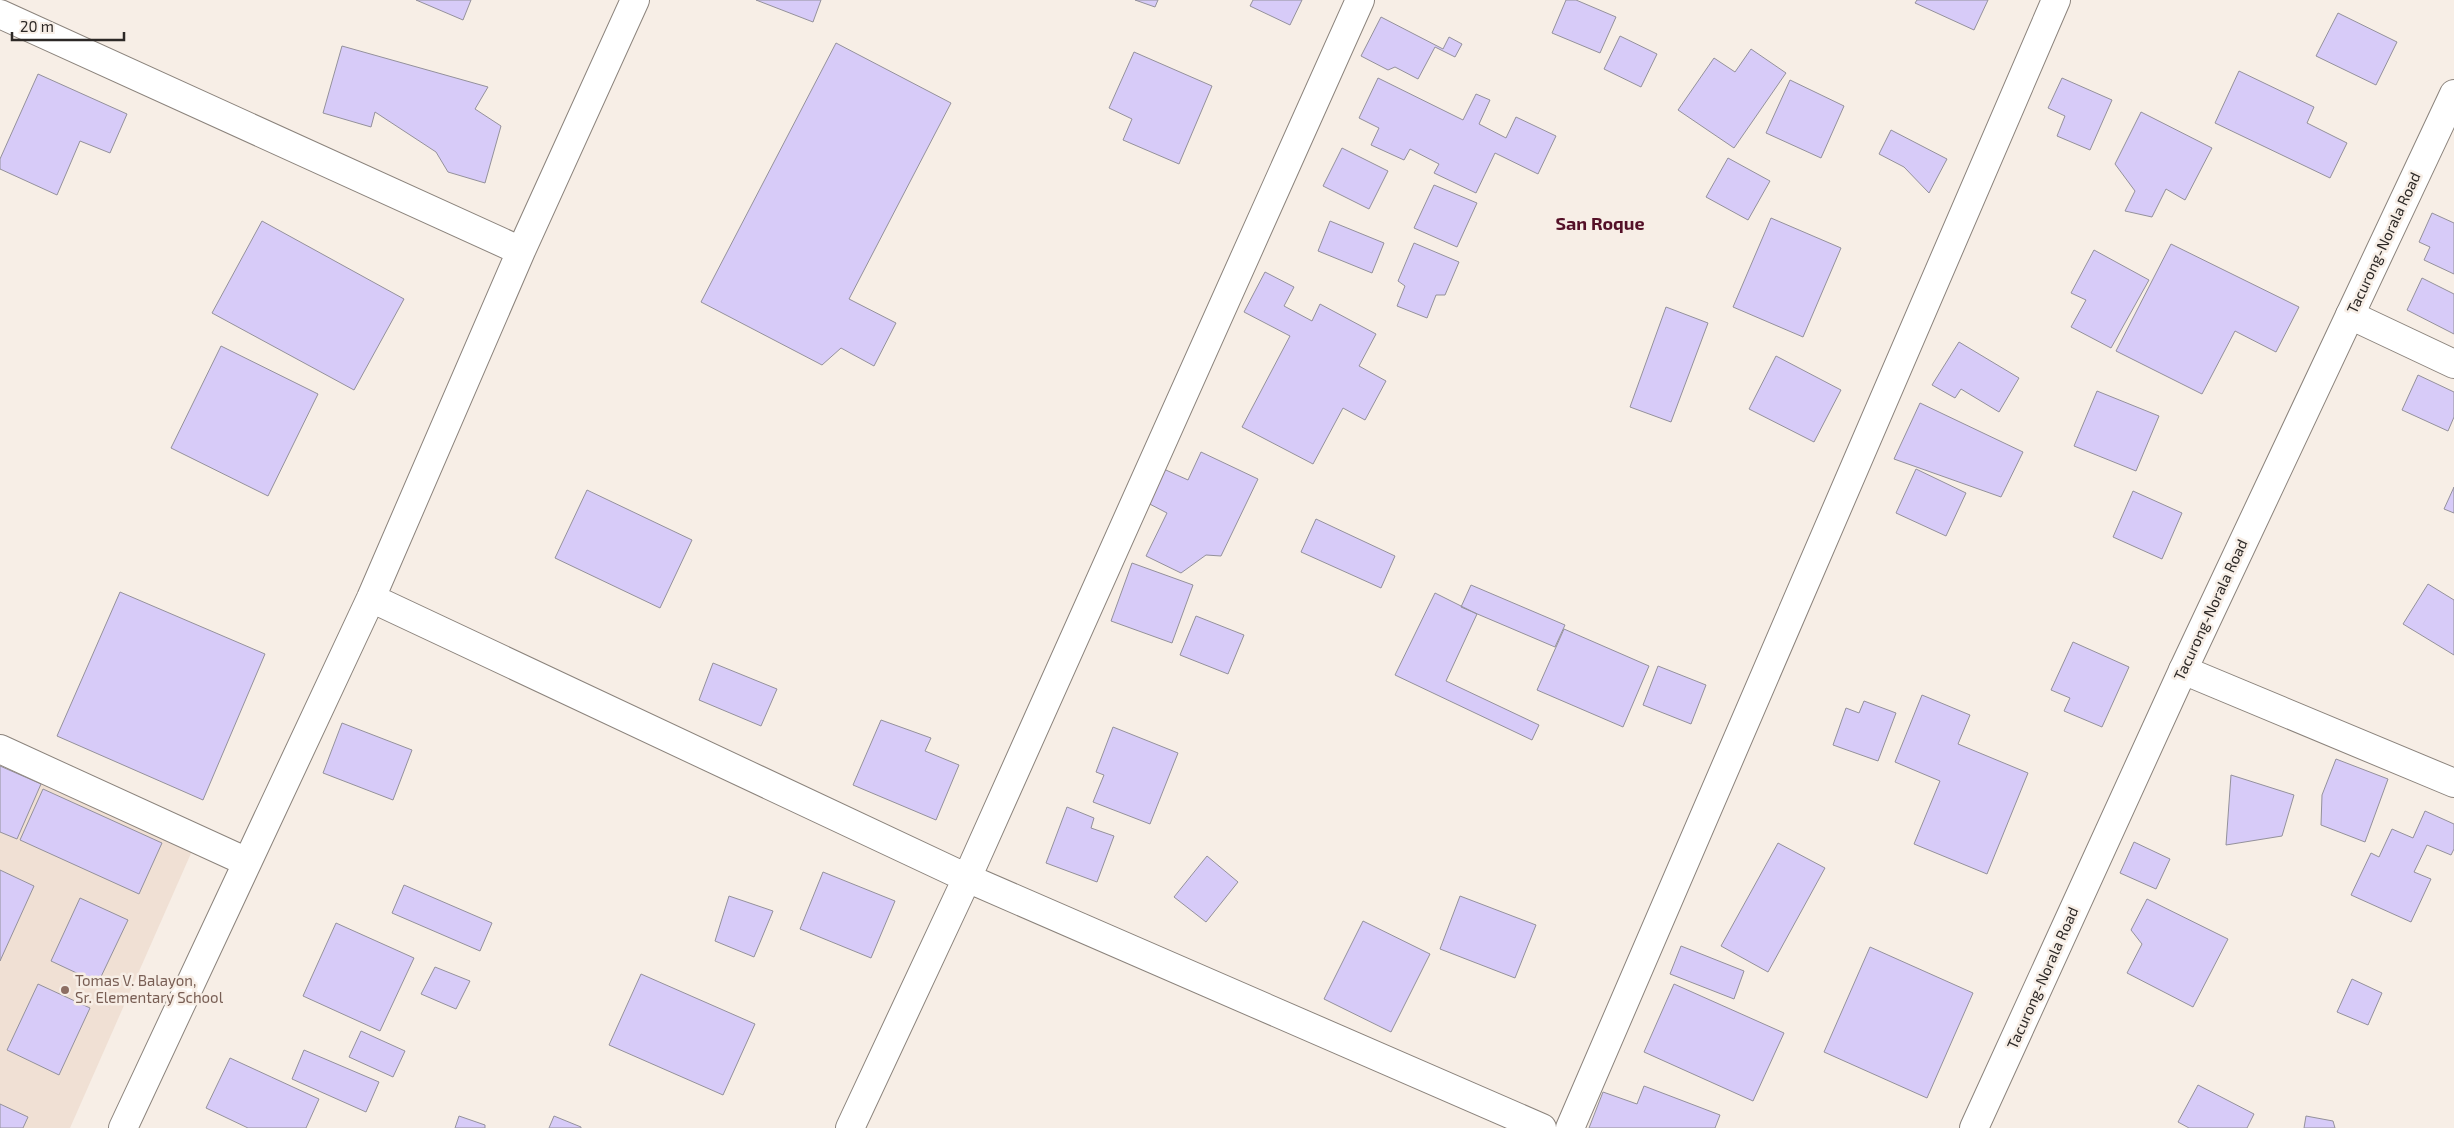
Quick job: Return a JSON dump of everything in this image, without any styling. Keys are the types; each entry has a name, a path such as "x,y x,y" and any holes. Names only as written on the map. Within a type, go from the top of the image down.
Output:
{"street":[{"path":"123,1128 371,598 522,251 635,0"},
{"path":"850,1128 967,878 1360,0"},
{"path":"1570,1128 2056,0"},
{"path":"0,14 522,251"},
{"name":"Tacurong-Norala Road","path":"1974,1128 2183,670 2454,94"},
{"path":"2350,315 2454,364"},
{"path":"371,598 967,878 1542,1128"},
{"path":"2183,670 2454,783"},
{"path":"0,749 247,862"}],"shaded area":[{"name":"Tomas V. Balayon, Sr. Elementary School","path":"0,761 192,851 70,1128 0,1128"}],"building":[{"path":"416,0 471,0 463,20"},
{"path":"756,0 821,0 813,22"},
{"path":"1135,0 1158,0 1155,7"},
{"path":"1253,0 1302,0 1290,25 1250,6"},
{"path":"1566,0 1576,0 1616,17 1600,53 1552,33"},
{"path":"1917,0 1988,0 1974,30 1915,3"},
{"path":"2338,13 2397,42 2376,85 2316,56"},
{"path":"1381,17 1443,49 1449,37 1462,44 1455,57 1435,47 1418,79 1395,67 1388,70 1361,56"},
{"path":"1620,36 1657,54 1641,87 1604,69"},
{"path":"836,43 951,103 849,299 896,323 874,366 841,348 822,365 701,302"},
{"path":"342,46 488,87 475,109 501,126 485,183 448,172 436,152 375,112 371,127 323,113"},
{"path":"1751,49 1786,73 1734,148 1678,110 1714,58 1735,72"},
{"path":"1134,52 1212,86 1179,164 1123,140 1132,119 1109,108"},
{"path":"2239,71 2314,107 2307,123 2347,143 2330,178 2215,123"},
{"path":"38,74 127,114 110,153 80,141 57,195 0,169 0,159"},
{"path":"1378,78 1463,120 1476,94 1490,100 1479,124 1506,138 1516,117 1556,136 1538,174 1495,153 1476,193 1434,173 1439,164 1410,149 1404,160 1371,145 1379,128 1359,118"},
{"path":"2062,78 2112,100 2090,150 2057,136 2065,116 2048,108"},
{"path":"1790,80 1844,106 1821,158 1766,133"},
{"path":"2141,112 2212,148 2185,200 2166,189 2152,217 2125,211 2135,191 2115,164"},
{"path":"1891,130 1947,159 1929,193 1904,167 1879,154"},
{"path":"1342,148 1388,171 1369,209 1323,186"},
{"path":"1728,158 1770,181 1748,220 1706,197"},
{"path":"1434,185 1477,203 1457,247 1414,228"},
{"path":"2432,213 2454,223 2454,274 2424,260 2430,247 2419,242"},
{"path":"1771,218 1841,248 1803,337 1733,307"},
{"path":"262,221 404,299 354,390 212,313"},
{"path":"1330,221 1384,243 1372,273 1318,251"},
{"path":"1414,243 1459,262 1445,295 1436,295 1427,318 1397,306 1405,286 1398,281"},
{"path":"2171,244 2299,307 2276,352 2235,331 2202,394 2116,351"},
{"path":"2094,250 2149,280 2111,348 2071,327 2086,300 2071,293"},
{"path":"1265,272 1294,287 1284,306 1312,321 1320,304 1376,334 1359,366 1386,381 1365,420 1343,408 1313,464 1242,427 1290,336 1244,312"},
{"path":"2422,278 2454,294 2454,334 2407,310"},
{"path":"1666,307 1708,323 1671,422 1630,407"},
{"path":"1959,342 2019,378 1999,412 1961,389 1955,398 1932,385"},
{"path":"221,346 318,394 268,496 171,448"},
{"path":"1776,356 1841,390 1814,442 1749,409"},
{"path":"2418,375 2454,392 2454,417 2448,431 2402,410"},
{"path":"2097,391 2159,416 2136,471 2074,446"},
{"path":"1920,403 2023,452 2001,497 1894,459"},
{"path":"1201,452 1258,479 1221,556 1206,555 1181,573 1146,556 1167,513 1142,500 1157,466 1188,480"},
{"path":"1916,469 1966,493 1946,536 1896,513"},
{"path":"2454,487 2454,513 2444,509"},
{"path":"587,490 692,540 660,608 555,558"},
{"path":"2133,491 2182,513 2162,559 2113,537"},
{"path":"1316,519 1395,556 1381,588 1301,552"},
{"path":"1132,563 1193,585 1172,643 1111,621"},
{"path":"2428,584 2454,600 2454,655 2403,624"},
{"path":"1471,585 1565,625 1555,647 1461,607"},
{"path":"120,592 265,654 203,800 57,736"},
{"path":"1435,593 1477,614 1446,681 1539,725 1532,740 1395,675"},
{"path":"1196,616 1244,635 1228,674 1180,655"},
{"path":"1564,629 1649,666 1623,727 1537,690"},
{"path":"2073,642 2129,667 2102,727 2064,711 2070,698 2051,690"},
{"path":"713,663 777,689 761,726 699,700"},
{"path":"1658,666 1706,685 1691,724 1643,705"},
{"path":"1922,695 1970,715 1958,744 2028,773 1987,874 1914,844 1940,781 1895,762"},
{"path":"1864,701 1896,713 1878,761 1833,745 1846,708 1859,713"},
{"path":"881,720 931,738 925,751 959,765 936,820 853,785"},
{"path":"342,723 412,750 393,800 323,773"},
{"path":"1113,727 1178,753 1150,824 1093,802 1104,775 1096,772"},
{"path":"2336,759 2388,779 2365,842 2321,825 2322,795"},
{"path":"0,766 41,784 17,839 0,832"},
{"path":"2231,775 2294,795 2282,836 2226,845"},
{"path":"43,789 162,843 139,894 20,840"},
{"path":"1067,807 1094,818 1091,828 1114,836 1097,882 1046,863"},
{"path":"2425,811 2454,824 2454,849 2451,855 2427,845 2414,872 2431,879 2411,922 2351,895 2371,853 2379,857 2392,829 2413,838"},
{"path":"2134,842 2170,859 2156,889 2120,873"},
{"path":"1778,843 1825,868 1768,972 1721,946"},
{"path":"1207,856 1238,882 1206,922 1174,897"},
{"path":"0,870 34,886 0,961"},
{"path":"823,872 895,901 871,958 800,929"},
{"path":"404,885 492,923 480,951 392,913"},
{"path":"729,896 773,911 754,957 715,941"},
{"path":"1460,896 1536,925 1515,978 1440,949"},
{"path":"80,898 128,920 98,983 51,961"},
{"path":"2147,899 2228,939 2193,1007 2127,973 2142,944 2131,930"},
{"path":"1363,921 1430,954 1391,1032 1324,999"},
{"path":"336,923 414,958 380,1031 303,996"},
{"path":"1681,946 1744,971 1734,999 1670,974"},
{"path":"1870,947 1973,993 1927,1098 1824,1052"},
{"path":"435,967 470,981 456,1009 421,994"},
{"path":"641,974 755,1024 723,1095 609,1045"},
{"path":"2352,979 2382,993 2368,1025 2337,1012"},
{"path":"38,984 90,1008 59,1075 7,1050"},
{"path":"1674,984 1784,1033 1753,1101 1644,1052"},
{"path":"361,1031 405,1051 393,1077 349,1057"},
{"path":"304,1050 379,1082 366,1112 292,1079"},
{"path":"230,1058 319,1099 306,1128 248,1128 206,1108"},
{"path":"2198,1085 2254,1114 2247,1128 2189,1128 2178,1122"},
{"path":"1644,1086 1720,1115 1715,1128 1589,1128 1603,1092 1637,1104"},
{"path":"0,1104 28,1117 23,1128 0,1128"},
{"path":"459,1116 485,1125 485,1128 455,1128"},
{"path":"554,1116 581,1127 581,1128 549,1128"},
{"path":"2306,1116 2333,1121 2335,1128 2304,1128"}],"place":[{"name":"Tomas V. Balayon, Sr. Elementary School","path":"65,990"}],"district":[{"name":"San Roque","path":"1600,224"}]}
